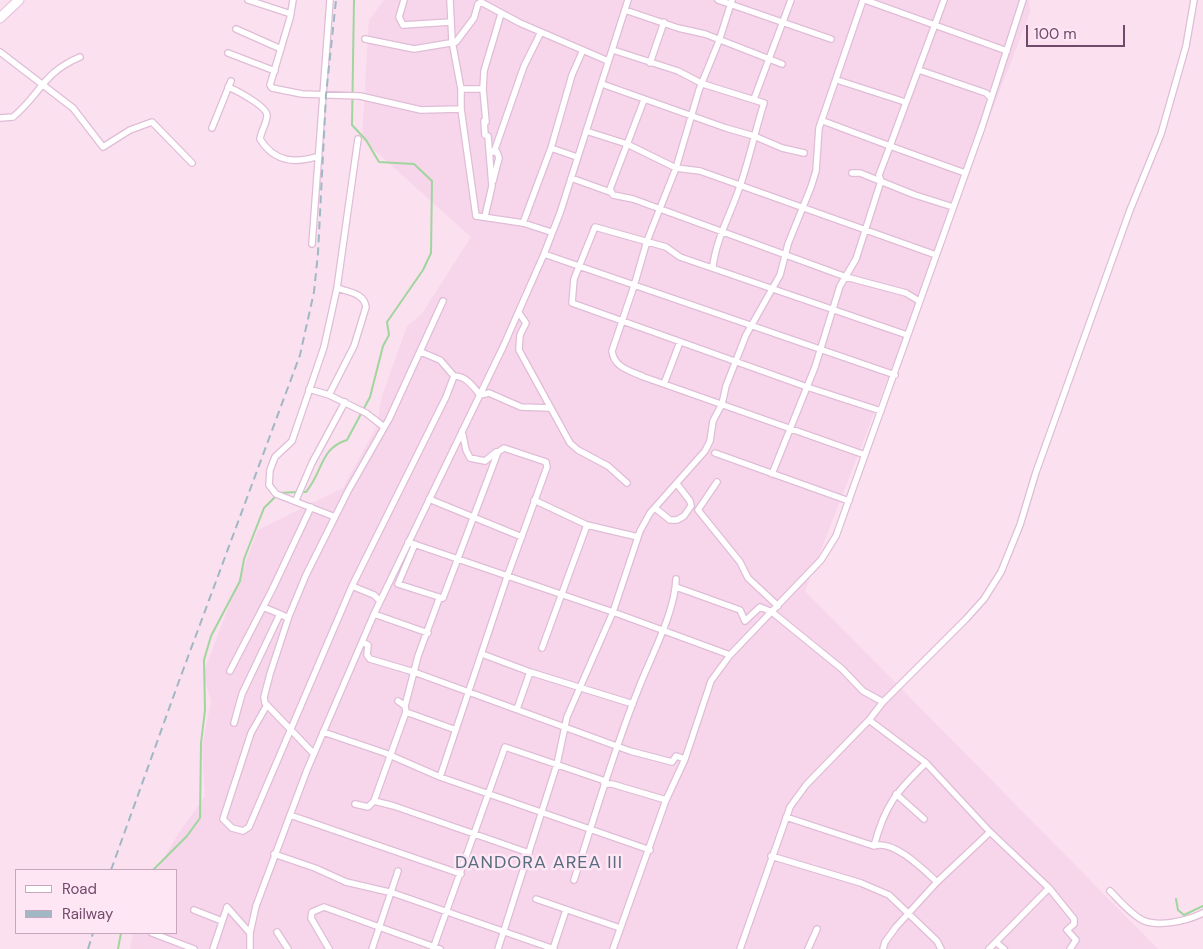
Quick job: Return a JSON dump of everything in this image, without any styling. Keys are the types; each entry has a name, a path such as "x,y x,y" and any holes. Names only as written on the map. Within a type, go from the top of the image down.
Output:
{"main road":[{"path":"0,18 19,0"}],"street":[{"path":"248,0 291,14"},
{"path":"293,0 291,14 270,85 273,88 293,93 357,97 421,110 461,108"},
{"path":"312,244 330,0"},
{"path":"404,0 399,17 403,25 452,22"},
{"path":"450,0 452,41 461,90 461,108 475,214 477,218 485,216 505,222 523,223 551,232"},
{"path":"250,949 250,933 256,906 274,854 323,732 380,601 519,313 560,214 628,0"},
{"path":"718,0 731,2 831,39"},
{"path":"754,99 781,22 791,0"},
{"path":"498,949 505,932 557,764 573,702 582,686 613,612 638,537 645,522 655,508 705,451 710,441 713,421 722,404 750,326 773,289 816,171 819,128 864,0 1007,51"},
{"path":"772,474 807,387 832,310 856,259 881,181 880,175 944,0"},
{"path":"613,949 650,850 666,800 685,759 711,680 730,655 830,549 894,375 1023,0"},
{"path":"740,949 771,856 790,807 806,785 869,720 882,702 984,599 1001,572 1020,525 1039,463 1127,219 1161,134 1186,46 1194,0"},
{"path":"365,40 414,49 434,47 452,41 457,42 474,18 479,2 501,14 608,61"},
{"path":"731,2 676,168 661,209 646,241 634,286 612,351 614,360 622,368 664,384 865,454"},
{"path":"626,10 768,57 782,64"},
{"path":"492,186 492,152 488,136 485,135 486,110 483,89 485,65 501,14"},
{"path":"650,63 664,22"},
{"path":"236,29 281,49"},
{"path":"492,152 524,66 542,32"},
{"path":"523,223 551,148 564,98 583,50"},
{"path":"613,50 650,63 678,70 703,84 764,103 740,187 724,232 715,248 713,266"},
{"path":"0,52 73,108 103,147 130,130 152,122 192,162"},
{"path":"228,53 275,71"},
{"path":"0,118 13,117 42,83 64,64 80,57"},
{"path":"919,70 986,93 990,97"},
{"path":"840,81 906,102"},
{"path":"212,128 229,84 242,91 265,111 267,117 260,139 273,154 297,162 319,156"},
{"path":"602,84 693,117 754,136 782,148 804,153"},
{"path":"461,90 483,89"},
{"path":"610,192 644,100"},
{"path":"823,121 965,173"},
{"path":"586,131 627,144 676,168 700,171 740,187 936,255"},
{"path":"335,517 296,500 276,494 269,484 268,478 275,457 292,441 324,347 337,288 358,139"},
{"path":"551,148 577,157"},
{"path":"485,216 499,158 497,152 492,152"},
{"path":"852,173 860,173 915,195 953,207"},
{"path":"571,178 610,192 616,197 624,196 846,277 887,287 919,301"},
{"path":"881,411 807,387 570,302 574,279 595,227 666,247 680,257 713,266 832,310 908,335"},
{"path":"544,254 894,375"},
{"path":"329,395 354,346 366,307 365,301 360,296 337,288"},
{"path":"314,754 267,705 264,697 288,618 306,575 384,427 421,352 421,346 443,301"},
{"path":"519,313 526,323 520,335 519,350 567,437 578,450 599,460 627,483"},
{"path":"664,384 680,342"},
{"path":"421,352 440,360 454,376 469,382 480,395"},
{"path":"267,705 251,733 223,819 227,825 244,831 249,827 352,586 446,397 454,376"},
{"path":"310,390 329,395 366,412 384,427"},
{"path":"480,395 489,394 520,407 550,408"},
{"path":"296,500 312,463 345,402"},
{"path":"440,777 547,463 504,448 485,461 470,458 466,450 462,431"},
{"path":"355,804 368,807 374,801 439,599 443,598 499,450"},
{"path":"715,453 849,501"},
{"path":"717,482 698,510 745,568 748,578 778,606"},
{"path":"655,508 670,520 677,520 684,516 691,506 690,501 677,484"},
{"path":"429,499 522,537"},
{"path":"534,500 586,525 638,537"},
{"path":"230,671 311,507"},
{"path":"542,648 586,525"},
{"path":"408,542 613,612 730,655"},
{"path":"415,544 398,584 443,598"},
{"path":"574,880 618,745 662,630 676,587 676,578"},
{"path":"352,586 374,595 380,601"},
{"path":"676,587 740,610 745,621 760,607 772,612 842,669 863,691 882,702"},
{"path":"262,607 288,618"},
{"path":"234,724 242,694 280,614"},
{"path":"374,614 428,633"},
{"path":"362,642 368,645 367,655 370,659 414,672 618,745 672,762 676,756 685,759"},
{"path":"482,654 530,672 582,686 633,704"},
{"path":"517,709 530,672"},
{"path":"398,701 405,709 456,730"},
{"path":"869,720 926,763 990,832 1049,888 1074,919 1074,924 1068,930 1076,940 1070,949"},
{"path":"323,732 390,756 440,777 650,850"},
{"path":"329,949 311,918 312,912 324,907 436,948 505,747 557,764 605,783 666,800"},
{"path":"874,846 880,820 896,794 926,763"},
{"path":"896,794 924,819"},
{"path":"374,801 394,806 529,853"},
{"path":"290,815 462,874"},
{"path":"786,817 874,846 879,844 904,854 937,882"},
{"path":"883,949 885,942 896,927 937,882 990,832"},
{"path":"274,854 315,868 346,882 393,893 554,949 566,910"},
{"path":"771,856 861,883 889,895 937,941 941,949"},
{"path":"372,949 393,893 398,871"},
{"path":"989,949 1049,888"},
{"path":"1110,891 1140,919 1151,922 1182,921 1203,913"},
{"path":"536,899 620,928"},
{"path":"213,949 227,907 250,933"},
{"path":"194,910 222,921"},
{"path":"808,949 817,929"},
{"path":"277,932 288,949"},
{"path":"155,934 194,949"},
{"path":"996,942 1004,949"}],"shaded area":[{"path":"384,0 1029,0 1030,13 805,591 1158,949 130,949 133,934 178,934 178,869 158,869 177,836 205,796 202,747 211,701 203,674 258,530 343,488 376,428 382,396 407,326 421,315 471,237 362,139 369,20"}],"waterway":[{"path":"302,492 306,492 312,484 332,449 347,440 370,397 383,346 389,335 387,322 423,270 431,253 432,181 414,164 379,162 366,140 352,125 354,0"},
{"path":"279,493 297,492"},
{"path":"154,869 187,836 200,818 201,743 205,710 204,660 211,636 240,581 244,559 264,508 276,496"},
{"path":"1176,899 1178,910 1184,915 1203,906"},
{"path":"118,949 121,934"}],"railway":[{"path":"111,869 300,355 314,292 318,253 326,95 336,0"},
{"path":"88,949 93,934"}],"district":[{"name":"DANDORA AREA III","path":"539,863"}]}
